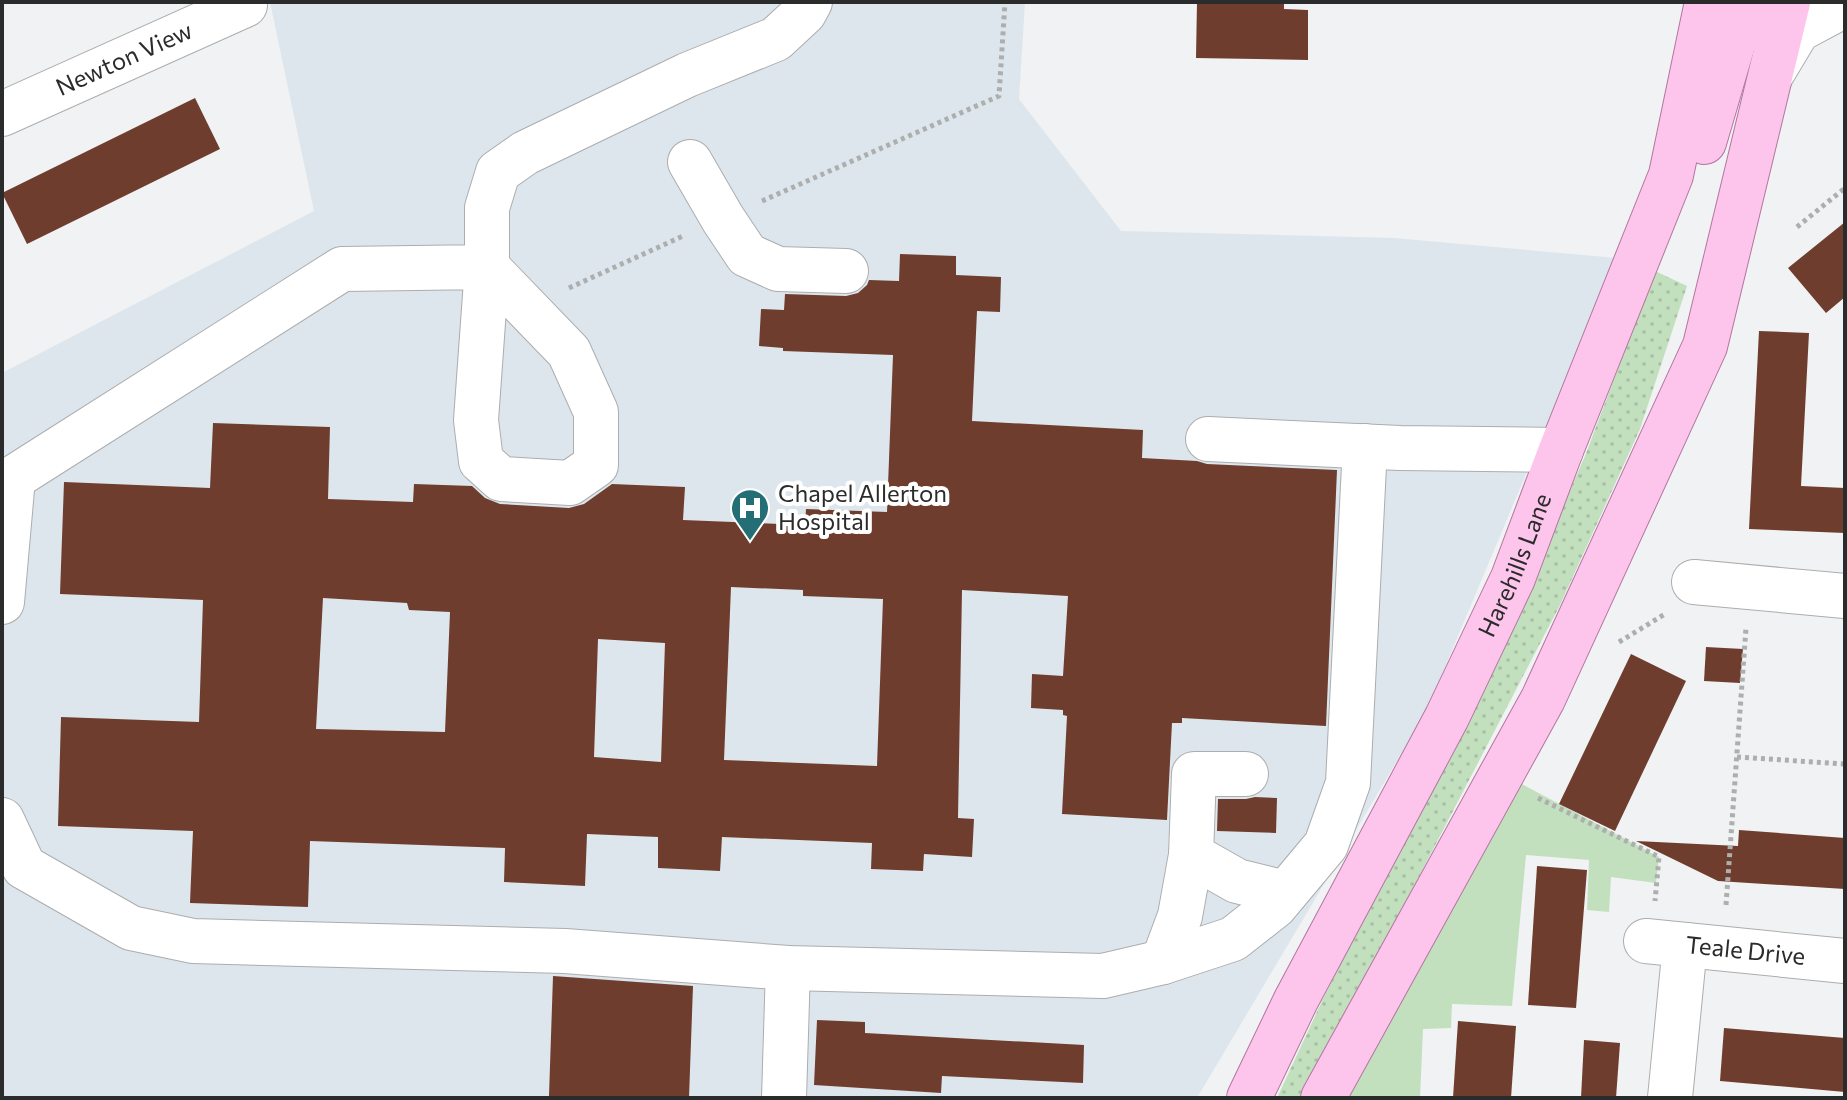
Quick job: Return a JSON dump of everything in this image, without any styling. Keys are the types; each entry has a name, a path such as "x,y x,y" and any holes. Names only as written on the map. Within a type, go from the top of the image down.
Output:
{"main road":[{"name":"Harehills Lane","path":"1249,1098 1296,1000 1447,717 1513,578 1671,175 1707,2"},
{"path":"1671,175 1704,144 1748,2"},
{"path":"1323,1098 1543,699 1705,346 1788,2"}],"street":[{"name":"Newton View","path":"2,114 245,5 245,2"},
{"path":"2,602 13,478 342,269 487,267 569,352 596,412 596,465 570,483 501,479 481,461 476,420 487,267 487,208 498,172 525,153 687,75 776,39 804,13 810,2"},
{"path":"1771,75 1798,30 1844,4"},
{"path":"690,162 747,255 778,269 846,271"},
{"path":"1208,439 1561,450"},
{"path":"2,820 24,867 131,928 193,941 565,951 788,968 1103,976 1163,962 1233,939 1275,906 1326,845 1348,783 1365,446"},
{"path":"1720,585 1845,596"},
{"path":"1163,962 1180,916 1191,855 1194,774 1246,774"},
{"path":"1191,855 1237,881 1285,893"},
{"path":"1670,1098 1677,944"},
{"name":"Teale Drive","path":"1677,944 1845,961"},
{"path":"784,1098 788,968"}],"path":[{"path":"577,284 999,96 1005,2"},
{"path":"1797,227 1845,188"},
{"path":"1616,643 1720,585 1737,757 1677,944"},
{"path":"1737,757 1845,764"},
{"path":"1532,794 1659,857 1677,944"}],"shaded area":[{"name":"Chapel Allerton Hospital","path":"270,2 1025,2 1019,99 1121,231 1394,238 1617,258 1426,712 1197,1098 2,1098 2,373 314,211"}],"green space":[{"path":"1655,271 1687,286 1640,429 1560,605 1301,1098 1277,1098 1322,1001 1503,643 1585,456"},
{"path":"1501,773 1659,857 1656,883 1611,877 1609,912 1587,910 1589,860 1526,855 1512,1006 1452,1004 1451,1028 1423,1029 1420,1098 1322,1098"}],"building":[{"path":"1197,2 1284,2 1284,9 1308,10 1308,60 1196,58"},
{"path":"195,98 220,149 27,244 2,193"},
{"path":"1845,222 1845,297 1826,313 1788,268"},
{"path":"900,254 956,256 956,275 1001,277 1000,312 977,311 972,421 1143,430 1142,458 1337,470 1326,726 1182,718 1182,723 1172,723 1167,820 1062,814 1067,716 1063,715 1063,710 1031,708 1032,674 1063,676 1068,596 962,590 958,818 974,819 972,857 924,854 923,871 871,869 872,843 722,837 720,871 658,868 658,837 587,834 585,886 504,882 505,848 310,841 308,907 190,903 193,831 58,826 61,717 199,722 203,600 60,594 64,482 210,488 213,423 330,427 328,499 413,502 414,484 472,486 485,498 500,504 569,508 584,504 612,484 685,487 683,520 805,525 806,509 887,512 893,355 783,351 783,348 759,346 761,309 784,310 785,294 846,296 858,293 869,280 899,281","holes":["731,587 803,590 803,596 883,599 877,766 724,760","323,598 407,603 409,610 450,612 445,732 316,729","598,639 665,643 661,762 594,757"]},
{"path":"1759,331 1809,333 1801,486 1845,488 1845,533 1749,529"},
{"path":"1706,647 1743,649 1740,683 1704,681"},
{"path":"1631,654 1686,681 1615,831 1559,804"},
{"path":"1277,798 1276,833 1217,831 1218,799"},
{"path":"1739,830 1845,838 1845,889 1718,881 1636,841 1738,846"},
{"path":"1537,866 1587,870 1576,1008 1528,1005"},
{"path":"553,976 693,986 689,1098 549,1096"},
{"path":"817,1020 865,1022 865,1033 1084,1045 1083,1083 942,1076 941,1093 814,1085"},
{"path":"1458,1021 1516,1026 1511,1098 1453,1098"},
{"path":"1724,1028 1845,1038 1845,1092 1720,1081"},
{"path":"1584,1040 1620,1043 1616,1098 1581,1098"}],"place":[{"name":"Chapel Allerton Hospital","path":"750,542"}]}
